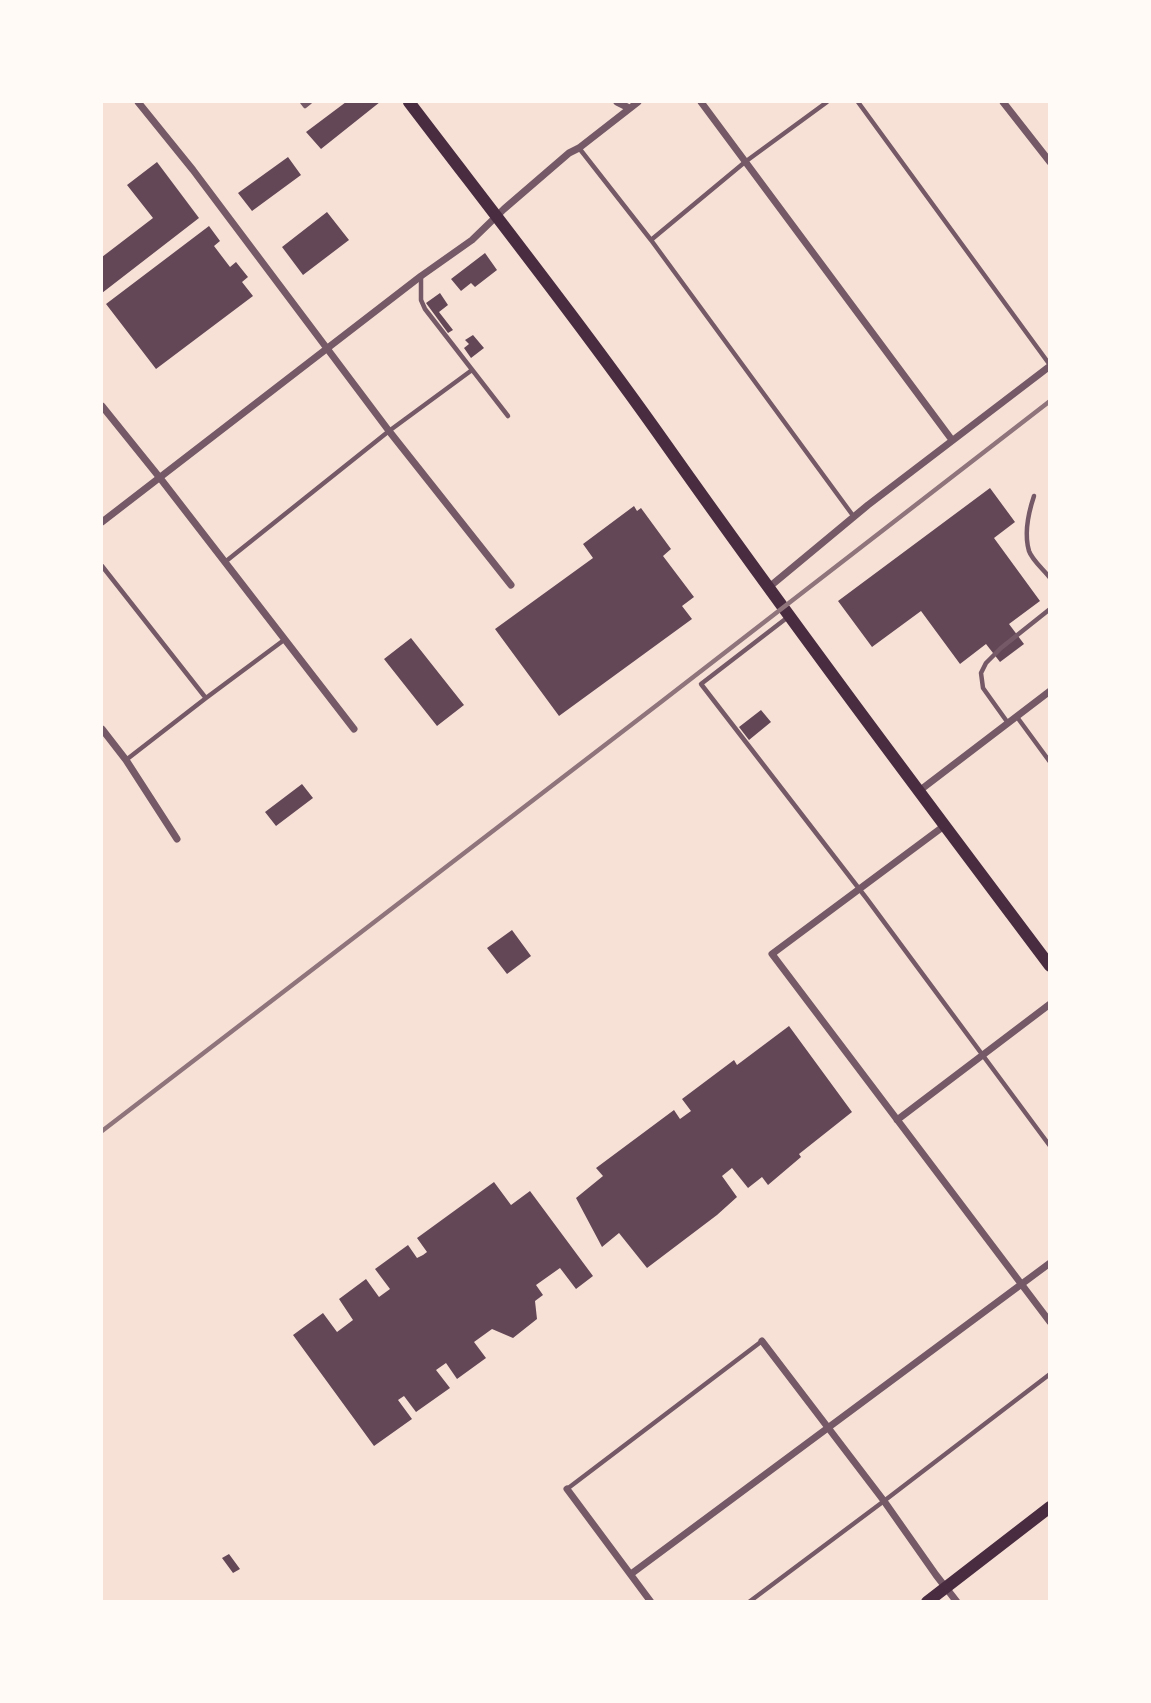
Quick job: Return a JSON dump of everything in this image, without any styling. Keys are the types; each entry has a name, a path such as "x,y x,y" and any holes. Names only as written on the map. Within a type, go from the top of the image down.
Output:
{"main road":[{"path":"409,102 555,294 768,588 1049,966"},
{"path":"928,1601 1049,1507"}],"street":[{"path":"138,102 202,181 389,431 511,585"},
{"path":"617,102 629,108"},
{"path":"102,522 421,276 472,240 569,153 638,102"},
{"path":"701,102 952,440"},
{"path":"1003,102 1049,162"},
{"path":"768,588 854,517 1049,365"},
{"path":"102,406 354,729"},
{"path":"919,791 1049,691"},
{"path":"102,729 126,760 177,839"},
{"path":"944,826 772,954 1049,1322"},
{"path":"897,1120 1049,1004"},
{"path":"631,1574 1049,1263"},
{"path":"762,1341 957,1601"},
{"path":"567,1489 651,1601"}],"lane":[{"path":"302,102 305,106 310,102"},
{"path":"651,240 746,162 827,102"},
{"path":"858,102 1049,365"},
{"path":"579,148 651,240 854,517"},
{"path":"421,276 421,300 425,309 508,416"},
{"path":"224,562 389,431 472,370"},
{"path":"1034,496 1027,525 1030,552 1049,578"},
{"path":"102,566 206,698"},
{"path":"1008,723 983,688 981,673 986,663 1001,648 1049,609"},
{"path":"789,616 701,684 859,889 1049,1146"},
{"path":"126,760 284,640"},
{"path":"1016,717 1049,762"},
{"path":"567,1489 762,1341"},
{"path":"749,1601 1049,1374"}],"building":[{"path":"346,102 380,102 321,149 306,132"},
{"path":"288,157 301,175 252,211 238,193"},
{"path":"157,162 199,218 102,293 102,257 153,218 127,185"},
{"path":"327,212 349,240 303,275 282,247"},
{"path":"209,226 220,241 214,246 230,267 236,262 248,277 242,282 253,296 156,369 106,304"},
{"path":"485,253 497,270 475,287 471,283 461,291 451,279"},
{"path":"440,293 448,305 439,312 453,330 448,333 426,303"},
{"path":"473,335 484,348 471,358 464,348 469,344 465,340"},
{"path":"990,488 1015,522 994,538 1040,601 1009,624 1024,644 1000,662 986,644 960,664 921,611 872,647 838,601"},
{"path":"634,506 637,511 641,508 671,549 663,556 694,597 682,606 692,619 559,716 495,629 593,558 583,544"},
{"path":"411,638 464,705 437,726 384,659"},
{"path":"761,710 771,722 749,740 739,727"},
{"path":"302,784 313,798 276,826 265,812"},
{"path":"512,930 531,956 507,974 487,948"},
{"path":"789,1026 852,1112 799,1154 801,1157 768,1185 762,1177 748,1188 732,1168 722,1176 737,1197 647,1268 619,1233 602,1247 576,1198 603,1176 596,1168 674,1110 680,1119 691,1111 682,1099 734,1060 737,1065"},
{"path":"494,1182 511,1205 530,1191 593,1276 576,1289 560,1268 536,1285 543,1295 535,1301 537,1319 513,1338 492,1329 474,1342 486,1358 457,1379 446,1363 436,1370 450,1388 416,1412 404,1396 398,1400 412,1419 374,1446 293,1335 323,1313 337,1332 353,1320 339,1299 366,1279 379,1297 390,1289 375,1269 408,1245 417,1258 423,1255 427,1252 417,1238"},
{"path":"229,1554 240,1569 233,1573 222,1558"}],"railway":[{"path":"102,1131 1050,401"}]}
